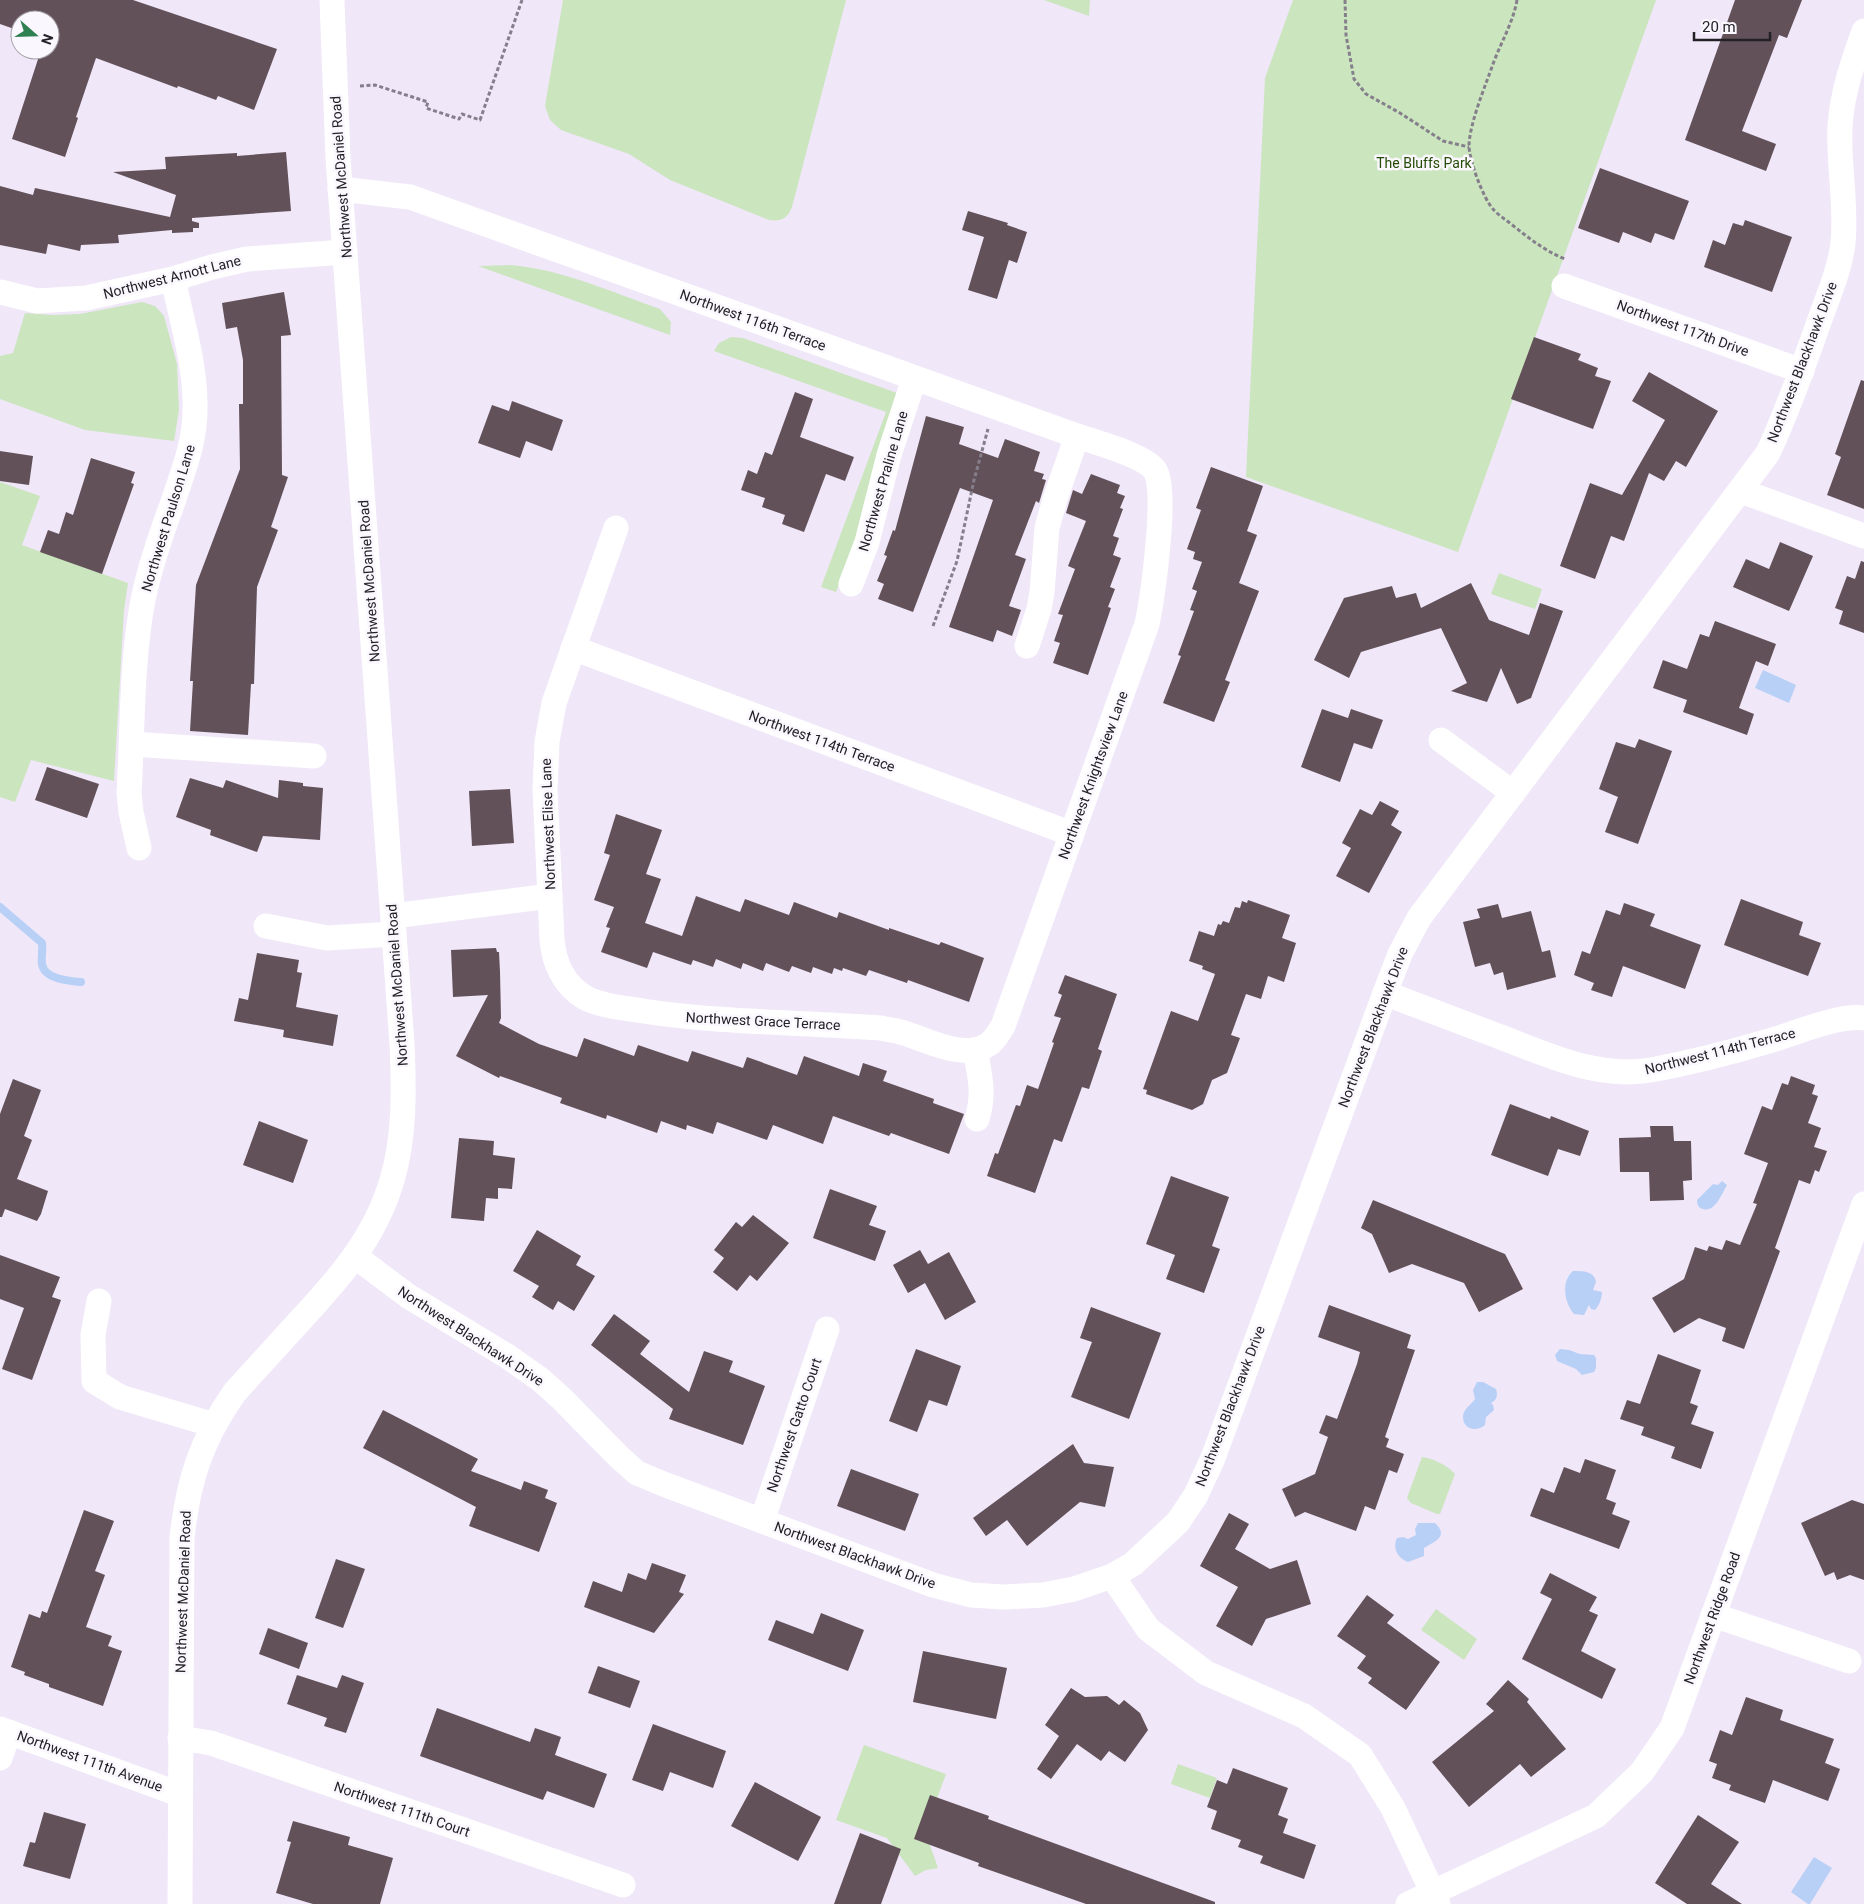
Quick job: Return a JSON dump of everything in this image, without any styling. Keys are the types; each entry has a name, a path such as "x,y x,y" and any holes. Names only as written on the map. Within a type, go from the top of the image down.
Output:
{"street":[{"name":"Northwest McDaniel Road","path":"180,1904 179,1794 183,1529 190,1485 204,1445 234,1392 331,1288 356,1257 381,1208 392,1180 398,1154 404,1086 340,189 332,0"},
{"name":"Northwest Blackhawk Drive","path":"356,1257 408,1296 507,1356 541,1380 637,1473 933,1585 971,1595 1004,1597 1043,1596 1074,1589 1112,1576 1133,1564 1178,1522 1196,1495 1213,1458 1385,993 1400,954 1419,918 1741,491 1768,453 1780,428 1838,267 1843,242 1840,127 1842,102 1849,72 1864,31"},
{"name":"Northwest 116th Terrace","path":"340,189 410,197 1135,457 1148,464 1157,474"},
{"name":"Northwest Arnott Lane","path":"0,292 37,301 86,298 173,279 247,259 345,252"},
{"name":"Northwest Paulson Lane","path":"139,848 129,793 135,675 143,601 161,534 186,464 192,442 195,411 194,380 173,279"},
{"name":"Northwest 117th Drive","path":"1564,286 1802,371"},
{"name":"Northwest Praline Lane","path":"851,584 867,542 889,455 914,379"},
{"path":"1027,646 1039,609 1042,592 1047,528 1055,499 1078,436"},
{"name":"Northwest Knightsview Lane","path":"972,1050 989,1044 1003,1026 1147,624 1156,557 1160,491 1157,474"},
{"path":"1741,491 1864,536"},
{"name":"Northwest Elise Lane","path":"565,979 557,964 553,948 545,790 547,742 554,703 616,528"},
{"name":"Northwest 114th Terrace","path":"573,648 1072,834"},
{"path":"1440,740 1513,793"},
{"path":"132,744 314,756"},
{"path":"266,926 327,938 550,896"},
{"name":"Northwest Grace Terrace","path":"565,979 584,997 629,1009 669,1016 881,1028 902,1032 948,1048 972,1050"},
{"name":"Northwest 114th Terrace","path":"1385,993 1567,1063 1618,1073 1650,1070 1674,1065 1768,1042 1815,1026 1861,1015"},
{"path":"972,1050 982,1102 977,1120"},
{"name":"Northwest Ridge Road","path":"1408,1904 1436,1898 1596,1816 1642,1772 1672,1728 1864,1204"},
{"path":"99,1301 93,1335 94,1381 120,1397 214,1425"},
{"name":"Northwest Gatto Court","path":"762,1521 827,1329"},
{"path":"1112,1576 1148,1629 1206,1673 1304,1716 1360,1755 1394,1808 1436,1898"},
{"path":"1713,1615 1849,1661"},
{"path":"0,1758 4,1730"},
{"name":"Northwest 111th Avenue","path":"4,1730 179,1794"},
{"name":"Northwest 111th Court","path":"180,1738 220,1746 623,1886"}],"path":[{"path":"335,88 375,85 428,102 426,108 459,119 462,114 480,120 522,0"},
{"path":"1345,0 1346,35 1354,79 1366,94 1443,141 1469,147"},
{"path":"1517,0 1516,10 1485,88 1470,137 1469,147 1476,178 1492,209 1547,252 1572,263 1564,286"},
{"path":"933,626 957,561 974,480 994,407"}],"green space":[{"path":"563,0 846,0 792,207 788,214 780,220 769,220 670,180 629,154 561,130 550,120 545,106"},
{"path":"1044,0 1090,0 1089,16"},
{"name":"The Bluffs Park","path":"1293,0 1656,0 1458,552 1246,477 1265,78"},
{"path":"512,265 569,277 660,309 671,322 670,335 478,266"},
{"path":"142,302 155,306 164,316 177,364 179,410 174,441 85,430 0,399 0,356 13,353 25,313 52,315 80,314"},
{"path":"731,337 743,338 897,393 855,542 836,592 821,587 886,412 714,351 719,343"},
{"path":"0,482 40,496 22,545 128,583 124,610 114,781 31,760 15,802 0,797"},
{"path":"1499,573 1542,589 1535,609 1491,594"},
{"path":"1422,1457 1440,1463 1455,1474 1440,1514 1411,1503 1407,1498"},
{"path":"1436,1609 1477,1639 1464,1660 1421,1630"},
{"path":"864,1745 946,1774 925,1831 938,1868 926,1870 915,1876 887,1838 836,1820"},
{"path":"1178,1764 1217,1778 1210,1798 1171,1784"}],"water":[{"path":"1763,670 1796,685 1789,703 1755,688"},
{"path":"1722,1181 1727,1185 1715,1205 1707,1209 1700,1208 1697,1200 1713,1184 1718,1185"},
{"path":"1573,1271 1591,1274 1596,1282 1593,1290 1602,1292 1600,1302 1595,1310 1591,1309 1589,1305 1584,1315 1574,1314 1566,1298 1565,1286 1569,1275"},
{"path":"1560,1349 1594,1355 1596,1358 1596,1368 1594,1372 1582,1375 1576,1369 1557,1361 1555,1355"},
{"path":"1477,1382 1483,1382 1496,1389 1497,1395 1496,1399 1491,1403 1494,1410 1486,1417 1485,1425 1475,1429 1465,1425 1463,1414 1475,1399 1473,1390"},
{"path":"1418,1523 1435,1523 1441,1532 1439,1538 1424,1548 1424,1556 1408,1562 1397,1553 1395,1546 1397,1538 1403,1537 1408,1539 1416,1535 1415,1529"},
{"path":"1814,1857 1832,1868 1810,1904 1808,1904 1791,1892"}],"building":[{"path":"0,0 133,0 277,49 254,110 218,96 216,100 178,86 177,88 96,58 65,157 12,139 38,60 60,60 60,10 10,10 10,28 0,24"},
{"path":"1735,0 1802,0 1787,38 1779,35 1742,131 1776,144 1766,171 1685,140"},
{"path":"286,152 291,211 192,218 192,221 199,223 199,228 193,228 193,232 172,233 172,230 118,235 119,243 81,245 80,251 48,244 46,254 0,245 0,186 33,195 35,188 170,217 176,195 113,172 166,169 165,157 237,153 237,156"},
{"path":"1600,168 1689,201 1674,240 1655,233 1651,243 1623,232 1619,243 1578,228"},
{"path":"968,211 1008,223 1007,225 1027,232 1017,263 1009,260 997,299 968,290 984,237 962,230"},
{"path":"1745,220 1792,237 1772,292 1704,267 1713,240 1725,245 1733,223 1743,226"},
{"path":"284,292 291,335 281,336 282,475 288,477 271,527 278,530 257,587 254,684 251,684 248,735 190,731 193,681 190,681 196,585 240,469 239,404 243,404 243,360 237,327 226,329 222,303"},
{"path":"1534,337 1581,354 1578,360 1598,368 1595,376 1611,381 1593,429 1511,399"},
{"path":"1649,372 1718,411 1686,467 1676,461 1664,481 1649,473 1624,541 1611,536 1595,579 1560,566 1590,483 1622,495 1665,420 1632,401"},
{"path":"1861,380 1864,381 1864,509 1827,495 1841,457 1835,454"},
{"path":"795,392 813,399 800,437 854,457 845,481 826,474 804,532 782,524 785,515 762,507 765,498 741,490 748,470 757,474 765,452 772,455"},
{"path":"512,401 563,420 552,451 526,441 520,458 478,443 492,405 509,411"},
{"path":"926,416 964,427 959,444 998,458 1005,439 1040,452 1034,471 1044,474 1042,479 1046,480 1039,503 1036,501 1015,555 1026,559 1009,606 1021,610 1012,636 997,630 993,642 949,627 993,500 960,488 913,612 878,599 884,584 877,581 887,556 884,555 893,530 895,531"},
{"path":"0,451 33,456 29,485 0,481"},
{"path":"91,458 135,472 131,483 134,484 102,574 40,552 48,530 59,534 66,512 73,515"},
{"path":"1211,467 1263,486 1247,531 1257,535 1239,583 1259,591 1225,680 1230,682 1214,722 1163,703 1181,656 1178,655 1194,611 1190,610 1197,591 1192,589 1202,562 1193,559 1195,552 1187,549 1201,510 1196,508"},
{"path":"1091,474 1120,485 1117,493 1125,496 1120,508 1123,509 1113,536 1119,538 1113,555 1121,558 1110,587 1115,589 1108,607 1111,608 1088,675 1053,663 1060,643 1054,641 1063,615 1058,614 1075,569 1068,566 1086,521 1066,513 1073,490 1082,494"},
{"path":"1780,542 1813,556 1789,611 1733,587 1746,559 1769,569"},
{"path":"1861,561 1864,562 1864,633 1839,624 1843,611 1835,608 1847,576 1855,579"},
{"path":"1471,583 1489,620 1529,635 1540,603 1563,611 1531,698 1517,704 1501,668 1487,702 1451,691 1467,683 1441,628 1361,652 1349,678 1314,660 1344,598 1392,586 1396,598 1416,593 1421,608"},
{"path":"1715,621 1776,644 1768,666 1756,661 1739,708 1754,714 1747,735 1683,712 1687,700 1653,688 1663,660 1687,669 1700,634 1709,637"},
{"path":"1322,709 1348,718 1351,709 1383,720 1372,749 1354,743 1340,782 1301,767"},
{"path":"1639,739 1672,751 1638,844 1605,832 1618,797 1599,789 1616,742 1635,748"},
{"path":"47,767 99,784 87,818 35,800"},
{"path":"190,778 223,788 226,780 278,798 279,780 303,783 303,786 323,788 320,840 263,836 257,852 210,835 211,830 176,817"},
{"path":"510,789 514,843 472,846 469,791"},
{"path":"1380,801 1399,811 1391,825 1402,832 1369,893 1336,876 1351,848 1342,843 1360,809 1372,815"},
{"path":"616,814 662,830 646,874 661,879 645,923 682,936 696,896 740,912 745,899 789,915 794,902 837,918 839,912 939,945 941,942 984,958 969,1002 908,980 907,983 869,970 866,976 843,968 842,971 834,968 832,974 813,967 811,973 792,966 789,972 766,963 763,971 743,963 741,969 716,959 713,967 693,960 691,965 653,952 647,968 601,952 610,928 606,927 614,907 594,900 610,855 604,853"},
{"path":"1741,899 1803,922 1799,935 1821,943 1808,976 1724,945"},
{"path":"1248,900 1290,915 1282,938 1296,943 1284,982 1268,976 1261,999 1246,994 1231,1035 1240,1038 1227,1073 1212,1080 1203,1104 1192,1110 1146,1094 1147,1090 1143,1089 1171,1011 1198,1021 1215,974 1202,969 1203,966 1189,961 1199,931 1214,936 1218,924 1221,925 1223,921 1229,923 1235,907 1240,908 1242,901 1247,903"},
{"path":"1624,903 1655,914 1650,926 1701,945 1685,989 1623,966 1612,997 1591,990 1594,983 1574,975 1582,951 1590,954 1606,910 1620,915"},
{"path":"1498,904 1502,918 1531,911 1542,952 1550,950 1556,977 1507,990 1503,972 1494,975 1490,963 1475,967 1463,922 1480,918 1477,909"},
{"path":"496,948 497,952 499,952 500,972 501,1018 499,1023 539,1044 577,1057 584,1038 634,1056 638,1045 688,1062 692,1051 743,1068 747,1057 797,1075 804,1056 859,1076 863,1063 887,1071 883,1081 934,1099 933,1103 964,1114 949,1154 891,1133 889,1136 833,1116 823,1144 773,1125 767,1140 717,1122 713,1134 687,1125 686,1130 661,1121 657,1133 607,1115 606,1119 560,1103 562,1098 500,1076 499,1078 456,1056 488,995 453,997 451,950"},
{"path":"257,953 299,960 297,972 302,973 296,1007 338,1015 333,1046 283,1037 284,1030 234,1021 239,998 248,1000"},
{"path":"1065,975 1117,994 1098,1049 1102,1051 1089,1089 1082,1087 1062,1142 1054,1139 1035,1193 987,1176 995,1153 998,1154 1016,1105 1020,1106 1027,1085 1038,1089 1061,1018 1054,1016 1062,995 1058,993"},
{"path":"1791,1076 1815,1085 1812,1094 1818,1096 1808,1123 1821,1128 1814,1147 1827,1151 1819,1172 1815,1170 1810,1184 1799,1180 1775,1248 1780,1251 1744,1349 1722,1341 1726,1328 1699,1318 1674,1333 1652,1298 1684,1279 1695,1247 1707,1251 1709,1246 1722,1250 1726,1240 1740,1245 1757,1204 1753,1203 1768,1163 1744,1154 1762,1106 1772,1110 1782,1083 1788,1085"},
{"path":"13,1079 41,1090 24,1136 32,1140 17,1179 48,1191 37,1221 5,1209 2,1217 0,1217 0,1114"},
{"path":"1510,1104 1550,1119 1551,1116 1589,1131 1580,1156 1558,1149 1548,1176 1491,1155"},
{"path":"259,1121 308,1140 293,1183 243,1165"},
{"path":"1650,1126 1673,1126 1674,1141 1691,1141 1692,1180 1683,1181 1684,1200 1650,1201 1649,1172 1620,1172 1619,1138 1651,1137"},
{"path":"459,1138 494,1141 493,1155 515,1158 512,1189 498,1188 498,1199 486,1198 484,1221 451,1218"},
{"path":"1171,1176 1229,1197 1212,1246 1220,1249 1204,1293 1166,1279 1175,1255 1146,1244"},
{"path":"830,1189 877,1206 869,1225 886,1231 875,1261 813,1238"},
{"path":"1373,1200 1505,1254 1523,1289 1479,1312 1464,1283 1412,1264 1389,1273 1372,1234 1361,1228"},
{"path":"753,1215 789,1243 757,1281 750,1275 737,1291 713,1272 724,1258 714,1250 736,1222 742,1227"},
{"path":"537,1230 581,1256 576,1265 595,1276 574,1311 558,1301 553,1310 532,1297 539,1286 513,1271"},
{"path":"920,1250 928,1264 949,1252 976,1302 945,1320 925,1283 908,1293 893,1265"},
{"path":"0,1255 60,1277 52,1297 61,1300 32,1380 2,1369 24,1308 0,1299"},
{"path":"1329,1305 1411,1335 1407,1348 1415,1350 1385,1437 1389,1439 1386,1447 1404,1454 1397,1473 1389,1470 1375,1510 1365,1506 1356,1531 1305,1512 1295,1517 1282,1489 1315,1474 1328,1437 1319,1433 1326,1415 1337,1419 1357,1364 1360,1352 1318,1337"},
{"path":"1091,1307 1161,1333 1129,1419 1071,1397 1092,1342 1080,1338"},
{"path":"614,1314 650,1341 640,1354 689,1392 704,1351 733,1361 729,1372 765,1386 743,1445 669,1419 673,1409 591,1345"},
{"path":"916,1349 961,1366 947,1406 929,1400 917,1432 889,1421"},
{"path":"1658,1354 1701,1370 1690,1403 1698,1406 1691,1424 1714,1432 1701,1469 1671,1458 1675,1447 1641,1435 1644,1427 1620,1419 1627,1400 1640,1404"},
{"path":"383,1410 478,1459 471,1471 521,1490 524,1481 548,1490 545,1498 557,1503 539,1552 469,1526 476,1507 363,1448"},
{"path":"1073,1444 1084,1463 1114,1467 1105,1507 1080,1502 1027,1546 1007,1520 986,1536 973,1518"},
{"path":"1585,1459 1616,1470 1606,1499 1616,1503 1612,1514 1630,1521 1619,1549 1530,1516 1541,1488 1554,1493 1564,1467 1580,1473"},
{"path":"851,1469 919,1494 905,1531 837,1506"},
{"path":"1852,1500 1864,1504 1864,1580 1850,1575 1837,1580 1834,1572 1825,1576 1801,1523"},
{"path":"84,1510 114,1521 95,1571 105,1575 86,1627 112,1636 108,1646 122,1651 103,1706 49,1687 49,1684 24,1675 25,1672 11,1667 29,1614 40,1618 42,1611 47,1613"},
{"path":"1229,1513 1249,1524 1235,1549 1270,1569 1297,1560 1311,1604 1266,1619 1252,1646 1216,1626 1238,1587 1200,1566"},
{"path":"336,1559 365,1569 343,1628 315,1618"},
{"path":"652,1563 686,1575 679,1592 684,1594 654,1633 584,1607 593,1581 622,1592 628,1573 646,1580"},
{"path":"1550,1573 1597,1597 1589,1611 1598,1615 1581,1651 1616,1669 1602,1699 1522,1659 1552,1599 1540,1593"},
{"path":"1367,1595 1394,1615 1387,1623 1440,1662 1406,1710 1368,1683 1372,1678 1357,1668 1366,1656 1337,1636"},
{"path":"821,1613 864,1630 848,1671 768,1640 776,1620 813,1634"},
{"path":"268,1628 308,1643 299,1669 259,1654"},
{"path":"923,1651 1007,1668 996,1719 913,1702"},
{"path":"598,1666 640,1681 630,1708 588,1693"},
{"path":"297,1675 337,1688 342,1675 364,1683 346,1733 324,1726 327,1718 287,1704"},
{"path":"1508,1680 1529,1699 1527,1702 1566,1749 1531,1777 1520,1764 1469,1807 1432,1762 1494,1711 1486,1704"},
{"path":"1071,1688 1085,1697 1107,1696 1119,1705 1124,1700 1140,1713 1148,1730 1125,1762 1109,1751 1101,1761 1077,1744 1051,1779 1037,1769 1059,1736 1045,1725"},
{"path":"1746,1697 1783,1710 1780,1720 1834,1739 1825,1763 1840,1769 1828,1801 1773,1780 1765,1803 1729,1790 1731,1785 1712,1778 1717,1764 1709,1761 1720,1730 1732,1735"},
{"path":"437,1708 530,1742 535,1728 561,1737 555,1755 607,1774 594,1808 547,1791 543,1800 420,1756"},
{"path":"653,1724 726,1751 713,1788 670,1772 663,1791 632,1780"},
{"path":"1233,1768 1288,1788 1278,1815 1288,1819 1283,1833 1316,1845 1304,1879 1260,1863 1263,1856 1238,1847 1241,1840 1211,1829 1217,1811 1207,1807 1217,1780 1227,1784"},
{"path":"755,1782 821,1817 798,1861 731,1826"},
{"path":"930,1795 989,1816 988,1819 1215,1902 1215,1904 1086,1904 978,1866 979,1863 914,1839"},
{"path":"44,1812 86,1824 70,1879 23,1866 30,1842 35,1843"},
{"path":"1698,1815 1739,1842 1711,1884 1742,1904 1687,1904 1655,1883"},
{"path":"293,1821 350,1837 348,1845 393,1858 380,1904 313,1904 276,1893 291,1842 287,1841"},
{"path":"860,1833 901,1849 881,1904 834,1904"}],"waterway":[{"path":"0,907 42,943 42,964 47,973 58,978 81,982"}]}
